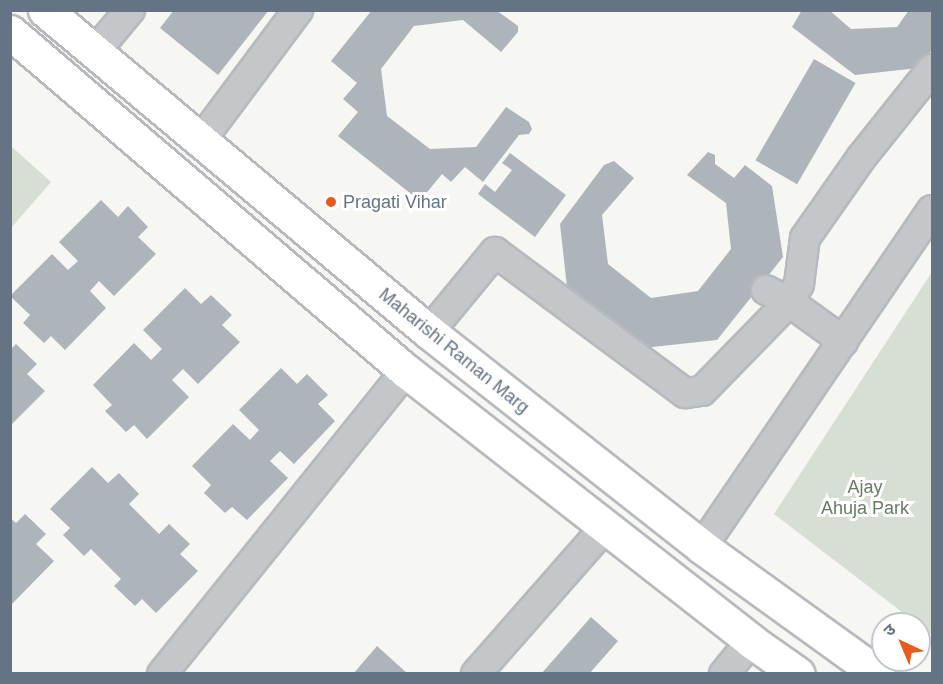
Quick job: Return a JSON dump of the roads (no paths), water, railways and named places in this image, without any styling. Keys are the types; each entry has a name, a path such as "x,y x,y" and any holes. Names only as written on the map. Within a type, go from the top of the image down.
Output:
{"main road":[{"name":"Maharishi Raman Marg","path":"45,10 199,143 429,332 702,547 878,674"},
{"path":"10,32 406,371 751,641 798,674"}],"street":[{"path":"94,53 130,10"},
{"path":"199,143 298,10"},
{"path":"429,332 495,252 684,393 702,391 778,296 799,284 805,238 861,158 933,69"},
{"path":"702,547 933,210"},
{"path":"778,296 843,341"},
{"path":"162,674 406,371"},
{"path":"476,674 605,527"},
{"path":"724,674 751,641"}],"place":[{"name":"Pragati Vihar","path":"331,202"}],"park label":[{"name":"Ajay Ahuja Park","path":"865,498"}]}
